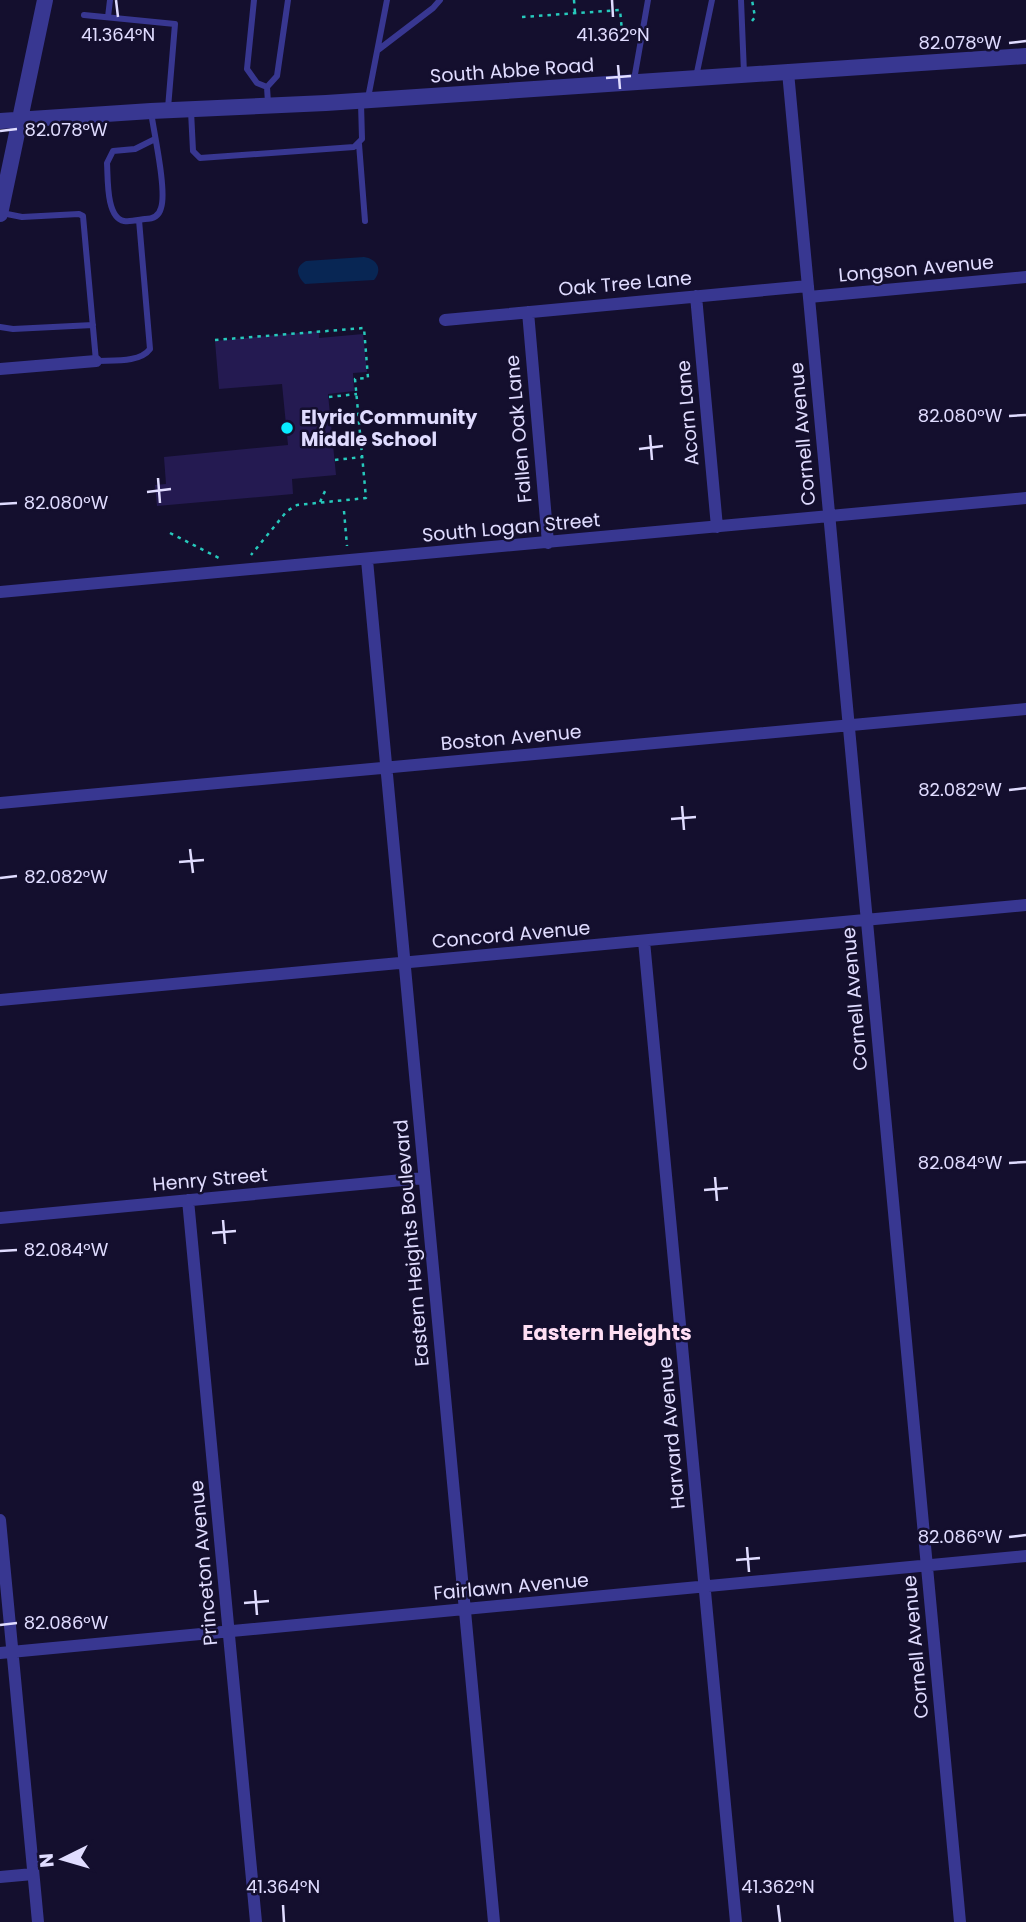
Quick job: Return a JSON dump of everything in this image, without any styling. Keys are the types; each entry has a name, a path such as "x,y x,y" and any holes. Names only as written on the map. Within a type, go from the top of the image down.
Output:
{"street":[{"path":"0,213 45,0"},
{"name":"South Abbe Road","path":"0,121 160,110 364,101 1026,56"},
{"name":"Cornell Avenue","path":"788,72 960,1922"},
{"name":"Longson Avenue","path":"809,291 1026,277"},
{"name":"Oak Tree Lane","path":"445,320 695,296 809,291"},
{"name":"Acorn Lane","path":"695,296 717,527"},
{"name":"Fallen Oak Lane","path":"528,312 548,543"},
{"path":"0,369 96,361"},
{"name":"South Logan Street","path":"0,592 1026,498"},
{"name":"Eastern Heights Boulevard","path":"367,559 494,1922"},
{"name":"Boston Avenue","path":"0,803 1026,709"},
{"name":"Concord Avenue","path":"0,1000 1026,905"},
{"name":"Harvard Avenue","path":"644,941 736,1922"},
{"name":"Henry Street","path":"0,1218 424,1178"},
{"name":"Princeton Avenue","path":"188,1200 256,1922"},
{"path":"0,1520 6,1653 38,1922"},
{"name":"Fairlawn Avenue","path":"6,1653 1026,1556"},
{"path":"0,1877 33,1874"}],"lane":[{"path":"108,17 110,0"},
{"path":"254,0 247,69 257,83 267,87"},
{"path":"268,105 267,87 277,76 288,0"},
{"path":"365,221 359,144 362,139 364,101 387,0"},
{"path":"377,50 440,0"},
{"path":"633,82 648,0"},
{"path":"696,78 712,0"},
{"path":"741,0 744,75"},
{"path":"84,15 175,24 155,139 163,205 159,214 152,219 124,221 116,218 111,211 107,163 113,151 135,149 155,139"},
{"path":"190,109 193,150 200,158 359,144"},
{"path":"0,213 22,217 83,216 96,361 147,354 150,341 139,220"},
{"path":"0,327 13,329 93,325"}],"path":[{"path":"574,0 575,13"},
{"path":"522,17 620,10 622,31"},
{"path":"215,340 364,328 368,378 355,379 366,498 303,503 292,507 251,555"},
{"path":"329,397 357,394"},
{"path":"335,460 362,457"},
{"path":"320,502 326,489"},
{"path":"344,511 347,546"},
{"path":"170,533 219,558"}],"water":[{"path":"364,257 377,265 378,272 374,280 305,284 299,275 298,269 306,261"}],"building":[{"path":"319,331 319,338 363,334 367,372 353,373 354,391 328,394 336,475 292,479 293,494 157,506 155,485 166,484 164,457 288,445 282,384 219,389 215,341"}],"place":[{"name":"Elyria Community Middle School","path":"287,428"}],"district":[{"name":"Eastern Heights","path":"607,1333"}]}
